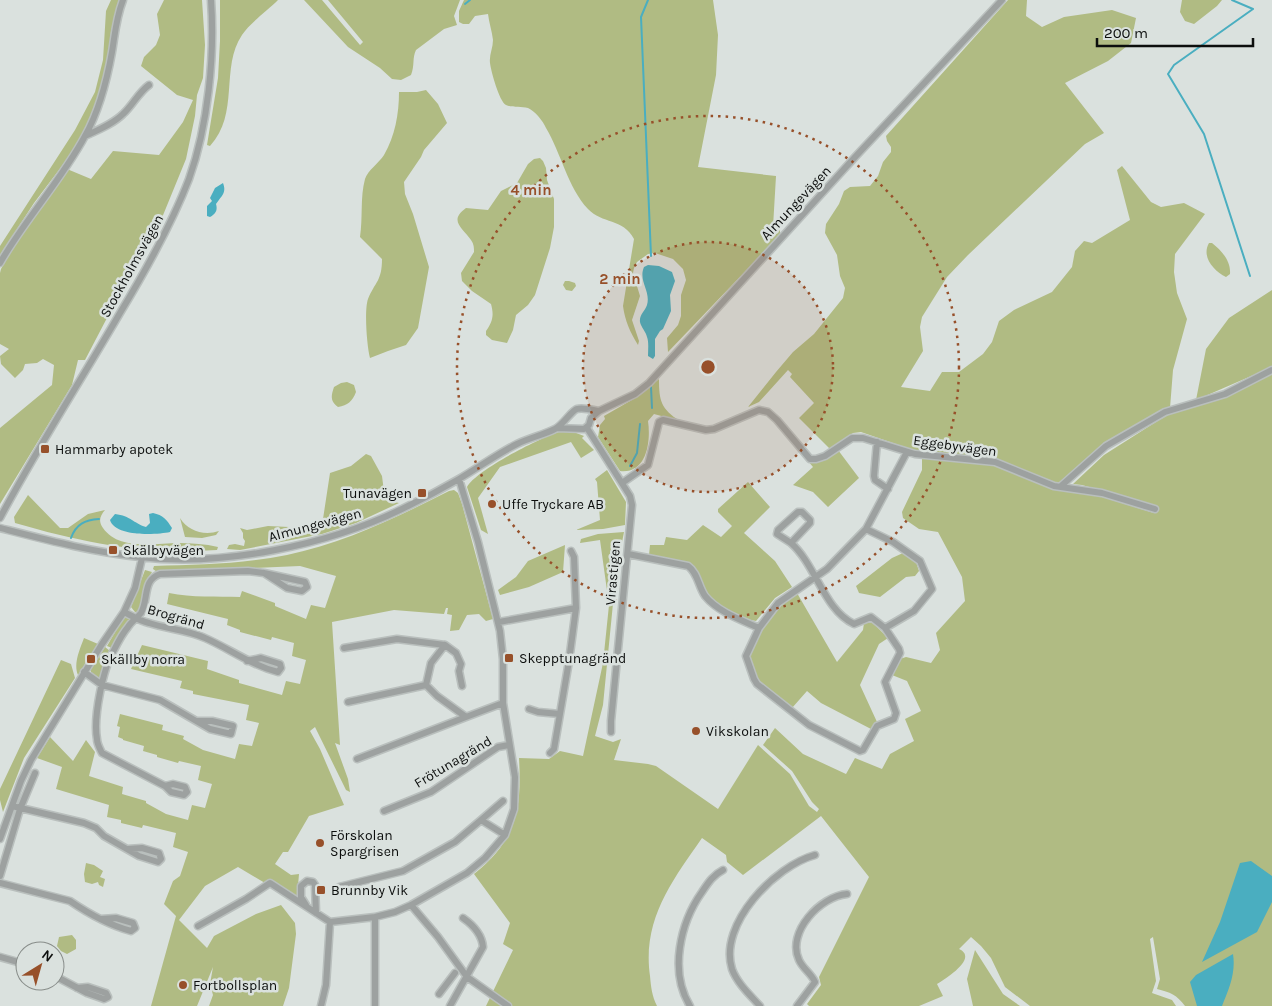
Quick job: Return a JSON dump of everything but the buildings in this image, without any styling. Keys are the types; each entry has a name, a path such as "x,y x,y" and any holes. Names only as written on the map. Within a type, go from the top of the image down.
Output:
{"street":[{"path":"0,263 13,240 85,136 102,94 109,69 116,22 123,0"},
{"name":"Stockholmsvägen","path":"0,518 25,472 135,288 175,213 196,155 207,96 211,68 211,0"},
{"name":"Almungevägen","path":"557,428 574,428 579,430 587,428 591,418 599,411 635,394 649,383 795,222 1002,0"},
{"path":"85,136 102,128 123,114 141,91 149,85"},
{"path":"1061,486 1106,446 1166,412 1225,394 1272,370"},
{"name":"Almungevägen","path":"0,528 55,543 142,558 222,557 293,547 365,525 401,510 517,444 557,428 576,409 599,411"},
{"path":"586,410 591,418"},
{"name":"Eggebyvägen","path":"622,483 648,465 658,422 663,420 706,430 714,429 759,410 768,412 777,420 810,459 825,456 852,438 863,438 907,452 995,462 1054,486 1102,492 1156,509"},
{"path":"570,416 574,428"},
{"name":"Virastigen","path":"587,428 630,496 632,505 611,732"},
{"path":"878,442 874,476 875,480 888,489"},
{"path":"791,543 810,524 810,520 802,512 798,512 778,530 777,534 797,548 816,575 834,608 854,624 871,616 885,628 899,649 900,653 885,682 896,713 894,719 877,726 863,750 860,751 809,725 757,684 746,656 759,628 778,603 816,575 833,563 866,529 907,452"},
{"path":"198,926 258,892 266,884 270,883 330,922 375,917 395,912 470,870 494,850 505,834 512,818 515,777 508,745 503,704 503,658 498,622 478,542 458,479"},
{"path":"866,529 893,542 920,561 932,589 914,611 885,628"},
{"path":"550,752 554,749 576,608 574,556 571,551"},
{"path":"628,554 688,566 693,570 704,594 710,602 726,613 759,628"},
{"path":"0,839 31,760 84,672 124,612 135,588 142,558"},
{"path":"165,786 102,753 99,748 96,739 97,718 102,685 113,652 128,625 142,612 149,583 153,577 160,574 240,571 264,573 305,582 307,588 302,591 287,588 264,573"},
{"path":"498,622 576,608"},
{"name":"Brogränd","path":"124,612 150,624 204,637 247,661"},
{"path":"344,648 396,639 445,645 456,653 461,664 459,671 462,686"},
{"path":"426,685 431,663 445,645"},
{"path":"84,672 102,685 160,700 196,721 210,729 231,734 233,731 233,726 212,721 196,721"},
{"path":"426,685 437,696 466,717"},
{"path":"348,702 426,685"},
{"path":"357,759 503,704"},
{"path":"529,709 538,712 560,714"},
{"name":"Frötunagränd","path":"384,812 431,792 498,747 508,745"},
{"path":"0,876 20,809 35,773"},
{"path":"339,887 403,871 455,842 503,801"},
{"path":"12,806 84,823 96,828 104,836 128,849"},
{"path":"481,820 505,834"},
{"path":"760,1006 744,989 733,972 729,948 734,930 748,907 770,882 804,858 815,854"},
{"path":"690,1006 683,990 679,973 679,952 682,935 696,901 714,875 723,870"},
{"path":"306,905 301,897 301,886 307,881 315,885 316,913"},
{"path":"0,884 70,901 100,919"},
{"path":"797,1006 815,982 798,959 797,937 810,916 820,906 838,894 847,894"},
{"path":"410,905 438,937 467,976 508,1006"},
{"path":"375,917 375,1006"},
{"path":"450,1006 483,947 482,939 470,922 463,918"},
{"path":"321,1006 326,985 330,922"},
{"path":"0,957 15,961"},
{"path":"439,994 455,972"},
{"path":"65,981 77,988"}],"green space":[{"path":"111,0 120,0 111,31 109,57 99,94 84,132 71,154 34,203 0,255 0,246 75,130 95,92 103,60 106,11"},
{"path":"164,0 202,0 205,45 203,78 197,95 195,116 186,159 159,225 85,360 78,360 72,385 0,504 0,428 52,385 54,365 43,359 37,363 25,364 23,370 15,378 1,364 0,356 9,349 0,344 1,269 16,242 67,169 91,179 113,151 159,155 183,122 193,100 177,95 141,66 144,57 156,45 160,35 157,14"},
{"path":"220,0 278,0 242,35 232,61 225,120 210,146 207,145 218,78"},
{"path":"304,0 322,0 360,45 363,42 328,0 460,0 454,16 457,25 444,29 416,50 411,75 401,80 392,79 380,68 348,47"},
{"path":"464,0 713,0 718,35 716,75 698,167 776,176 773,227 780,228 780,235 668,352 667,338 678,325 681,316 681,295 686,280 683,269 673,259 655,253 648,254 637,262 633,273 640,296 632,320 639,341 638,345 628,326 623,306 634,239 624,228 594,214 581,201 543,122 536,114 531,109 509,106 503,102 490,63 493,40 488,14 475,16 469,24 459,22 459,11"},
{"path":"1008,0 1027,0 1026,16 1042,27 1064,17 1112,10 1136,18 1131,43 1108,61 1065,83 1104,133 1085,144 947,277 922,317 920,327 923,351 901,387 930,391 942,372 959,372 983,354 992,342 999,321 1014,310 1052,292 1072,267 1075,251 1084,241 1092,243 1130,220 1117,170 1122,166 1151,202 1161,207 1184,203 1205,214 1175,254 1174,272 1177,293 1187,319 1173,370 1170,408 1104,443 1059,488 1096,495 1154,513 1156,506 1073,484 1104,455 1159,420 1170,414 1224,398 1272,373 1272,1006 1185,1006 1173,994 1157,989 1160,979 1153,937 1150,939 1156,981 1152,993 1172,1000 1176,1006 1030,1006 1005,987 991,958 971,937 959,949 964,953 963,963 937,984 943,996 919,1006 809,1006 807,1004 821,985 819,977 869,877 821,816 743,875 727,862 726,855 702,838 670,886 655,919 649,956 651,988 657,1006 486,1006 513,950 503,944 510,923 474,874 499,849 513,823 519,794 519,758 549,759 560,751 583,756 603,663 609,605 600,540 580,543 581,539 598,534 624,532 616,573 603,705 595,736 613,742 621,739 614,760 656,766 718,809 758,745 790,774 809,806 817,812 819,809 812,802 792,771 763,745 775,728 803,754 846,774 855,758 882,769 890,754 914,741 905,719 921,711 907,681 892,675 900,659 906,657 931,663 940,650 936,633 965,601 962,577 938,532 919,529 903,518 902,512 922,470 922,459 916,451 861,432 853,433 830,449 799,418 814,403 790,377 792,374 788,370 759,402 748,407 793,352 814,334 843,298 845,288 840,276 837,255 825,233 826,224 839,204 844,191 850,187 870,186 878,176 883,162 891,152 886,136"},
{"path":"1182,0 1222,0 1194,24 1185,21 1180,12"},
{"path":"426,90 438,104 447,123 424,150 404,182 405,194 429,267 418,328 406,345 370,358 366,311 368,299 379,277 382,259 360,237 363,186 366,176 384,155 394,133 399,92"},
{"path":"540,158 546,168 547,180 554,199 554,227 550,248 535,295 528,305 516,315 513,330 507,343 492,340 486,335 492,318 491,304 472,291 462,281 461,273 474,249 472,242 459,224 458,217 466,208 488,210 501,191 517,183 528,164 534,159"},
{"path":"1209,243 1212,243 1219,249 1229,265 1230,274 1226,277 1210,263 1207,253"},
{"path":"565,281 575,283 576,286 572,291 566,290 563,285"},
{"path":"1272,290 1272,367 1196,400 1206,349 1229,318"},
{"path":"659,379 662,404 680,421 654,414 648,421 648,446 642,462 629,471 620,471 598,437 600,425 605,419 604,416 637,397"},
{"path":"347,382 354,385 356,392 349,402 338,407 332,398 334,387"},
{"path":"571,431 584,436 582,438 594,450 581,458 571,442 500,467 478,498 488,534 481,530 467,487 472,480 494,464 547,436 558,432"},
{"path":"838,450 859,478 828,507 813,492 793,485 813,467 808,461 820,461"},
{"path":"366,454 371,456 382,476 385,500 399,503 356,523 322,534 240,550 227,549 229,545 244,546 245,541 240,528 247,530 268,526 310,528 323,519 330,473 351,466"},
{"path":"607,470 626,502 625,525 603,529 576,530 600,520 597,482 595,479"},
{"path":"748,482 770,507 744,533 775,561 792,587 775,598 756,621 746,618 713,600 703,588 689,564 649,555 650,545 664,545 666,537 687,540 703,525 721,537 732,526 718,512 718,509"},
{"path":"454,490 458,493 462,504 493,619 486,621 479,614 467,615 459,630 450,631 452,615 447,614 448,608 446,608 444,614 394,610 332,622 340,745 335,743 348,779 350,792 346,790 315,727 310,731 320,749 344,805 309,816 288,852 283,852 275,864 291,875 299,874 297,897 287,896 238,867 205,886 179,920 207,948 214,936 256,914 281,905 295,923 296,934 289,988 283,1006 209,1006 213,995 210,984 213,967 197,1006 151,1006 176,916 164,904 173,881 180,876 188,852 173,847 176,833 143,825 142,828 121,823 121,820 107,817 109,805 56,789 62,767 37,758 50,737 73,761 86,740 95,752 89,776 123,787 122,794 146,801 146,803 166,814 188,820 192,805 205,808 212,784 198,780 201,766 179,761 178,763 157,757 157,755 143,751 144,746 118,737 120,727 117,726 120,714 163,725 162,730 184,736 183,739 203,750 235,759 239,744 252,746 259,723 246,720 249,705 193,694 193,691 180,688 182,681 131,669 142,645 208,661 207,669 239,680 239,683 282,695 286,681 300,684 306,660 292,656 294,643 272,637 271,640 240,632 240,630 227,625 228,619 167,604 169,593 240,597 242,591 275,603 275,606 306,619 311,605 325,608 336,576 300,566 157,572 153,569 154,566 237,562 270,558 308,550 370,528"},
{"path":"28,495 60,528 68,528 88,514 105,510 100,523 110,535 118,540 138,544 189,543 218,547 217,550 190,551 140,549 90,542 15,523 14,517"},
{"path":"180,518 187,526 202,533 219,531 216,535 202,538 185,537"},
{"path":"565,545 563,572 529,587 500,595 498,590 516,577 528,561"},
{"path":"903,553 916,562 919,571 915,576 906,577 880,597 859,593 856,586 892,558"},
{"path":"145,570 152,572 147,580 140,609 138,612 135,612 131,607"},
{"path":"797,593 837,662 863,630 864,623 870,620 888,638 879,644 860,685 877,722 871,729 821,703 807,691 792,708 755,677 750,654 763,629 780,607"},
{"path":"124,617 130,618 130,621 112,648 107,646"},
{"path":"84,638 98,644 78,675 76,666"},
{"path":"105,647 110,651 100,679 91,673 91,669"},
{"path":"61,660 71,664 75,678 24,758 3,812 0,789"},
{"path":"86,863 94,865 103,871 100,877 105,879 103,887 98,882 92,884 85,882"},
{"path":"72,935 76,940 76,949 67,954 65,953 65,941 58,941 59,937"},
{"path":"975,950 1003,994 1020,1006 973,1006 967,979"}],"water":[{"path":"223,183 224,192 216,204 216,212 210,217 207,216 207,206 212,201 210,198 215,188"},
{"path":"648,265 659,266 672,272 675,281 670,295 671,311 663,329 655,339 655,356 653,359 648,356 648,339 640,322 640,317 648,300 642,277 644,267"},
{"path":"153,513 166,520 172,528 170,532 137,534 127,532 113,526 110,520 115,514 146,527 150,523 149,514"},
{"path":"1251,861 1272,876 1272,902 1257,932 1202,962 1220,922 1240,863"},
{"path":"1233,954 1233,974 1222,1006 1197,1006 1190,982 1196,975"}],"waterway":[{"path":"465,4 470,0"},
{"path":"648,0 641,17 651,256"},
{"path":"1232,0 1253,9 1174,65 1168,74 1204,134 1250,276"},
{"path":"651,387 652,408"},
{"path":"630,466 637,453 640,424"},
{"path":"71,538 78,526 89,520 99,519"}],"place":[{"name":"Hammarby apotek","path":"45,449"},
{"name":"Tunavägen","path":"422,493"},
{"name":"Uffe Tryckare AB","path":"492,504"},
{"name":"Skälbyvägen","path":"113,550"},
{"name":"Skepptunagränd","path":"509,658"},
{"name":"Skällby norra","path":"91,659"},
{"name":"Vikskolan","path":"696,731"},
{"name":"Förskolan Spargrisen","path":"320,843"},
{"name":"Brunnby Vik","path":"321,890"},
{"name":"Fortbollsplan","path":"183,985"}]}
